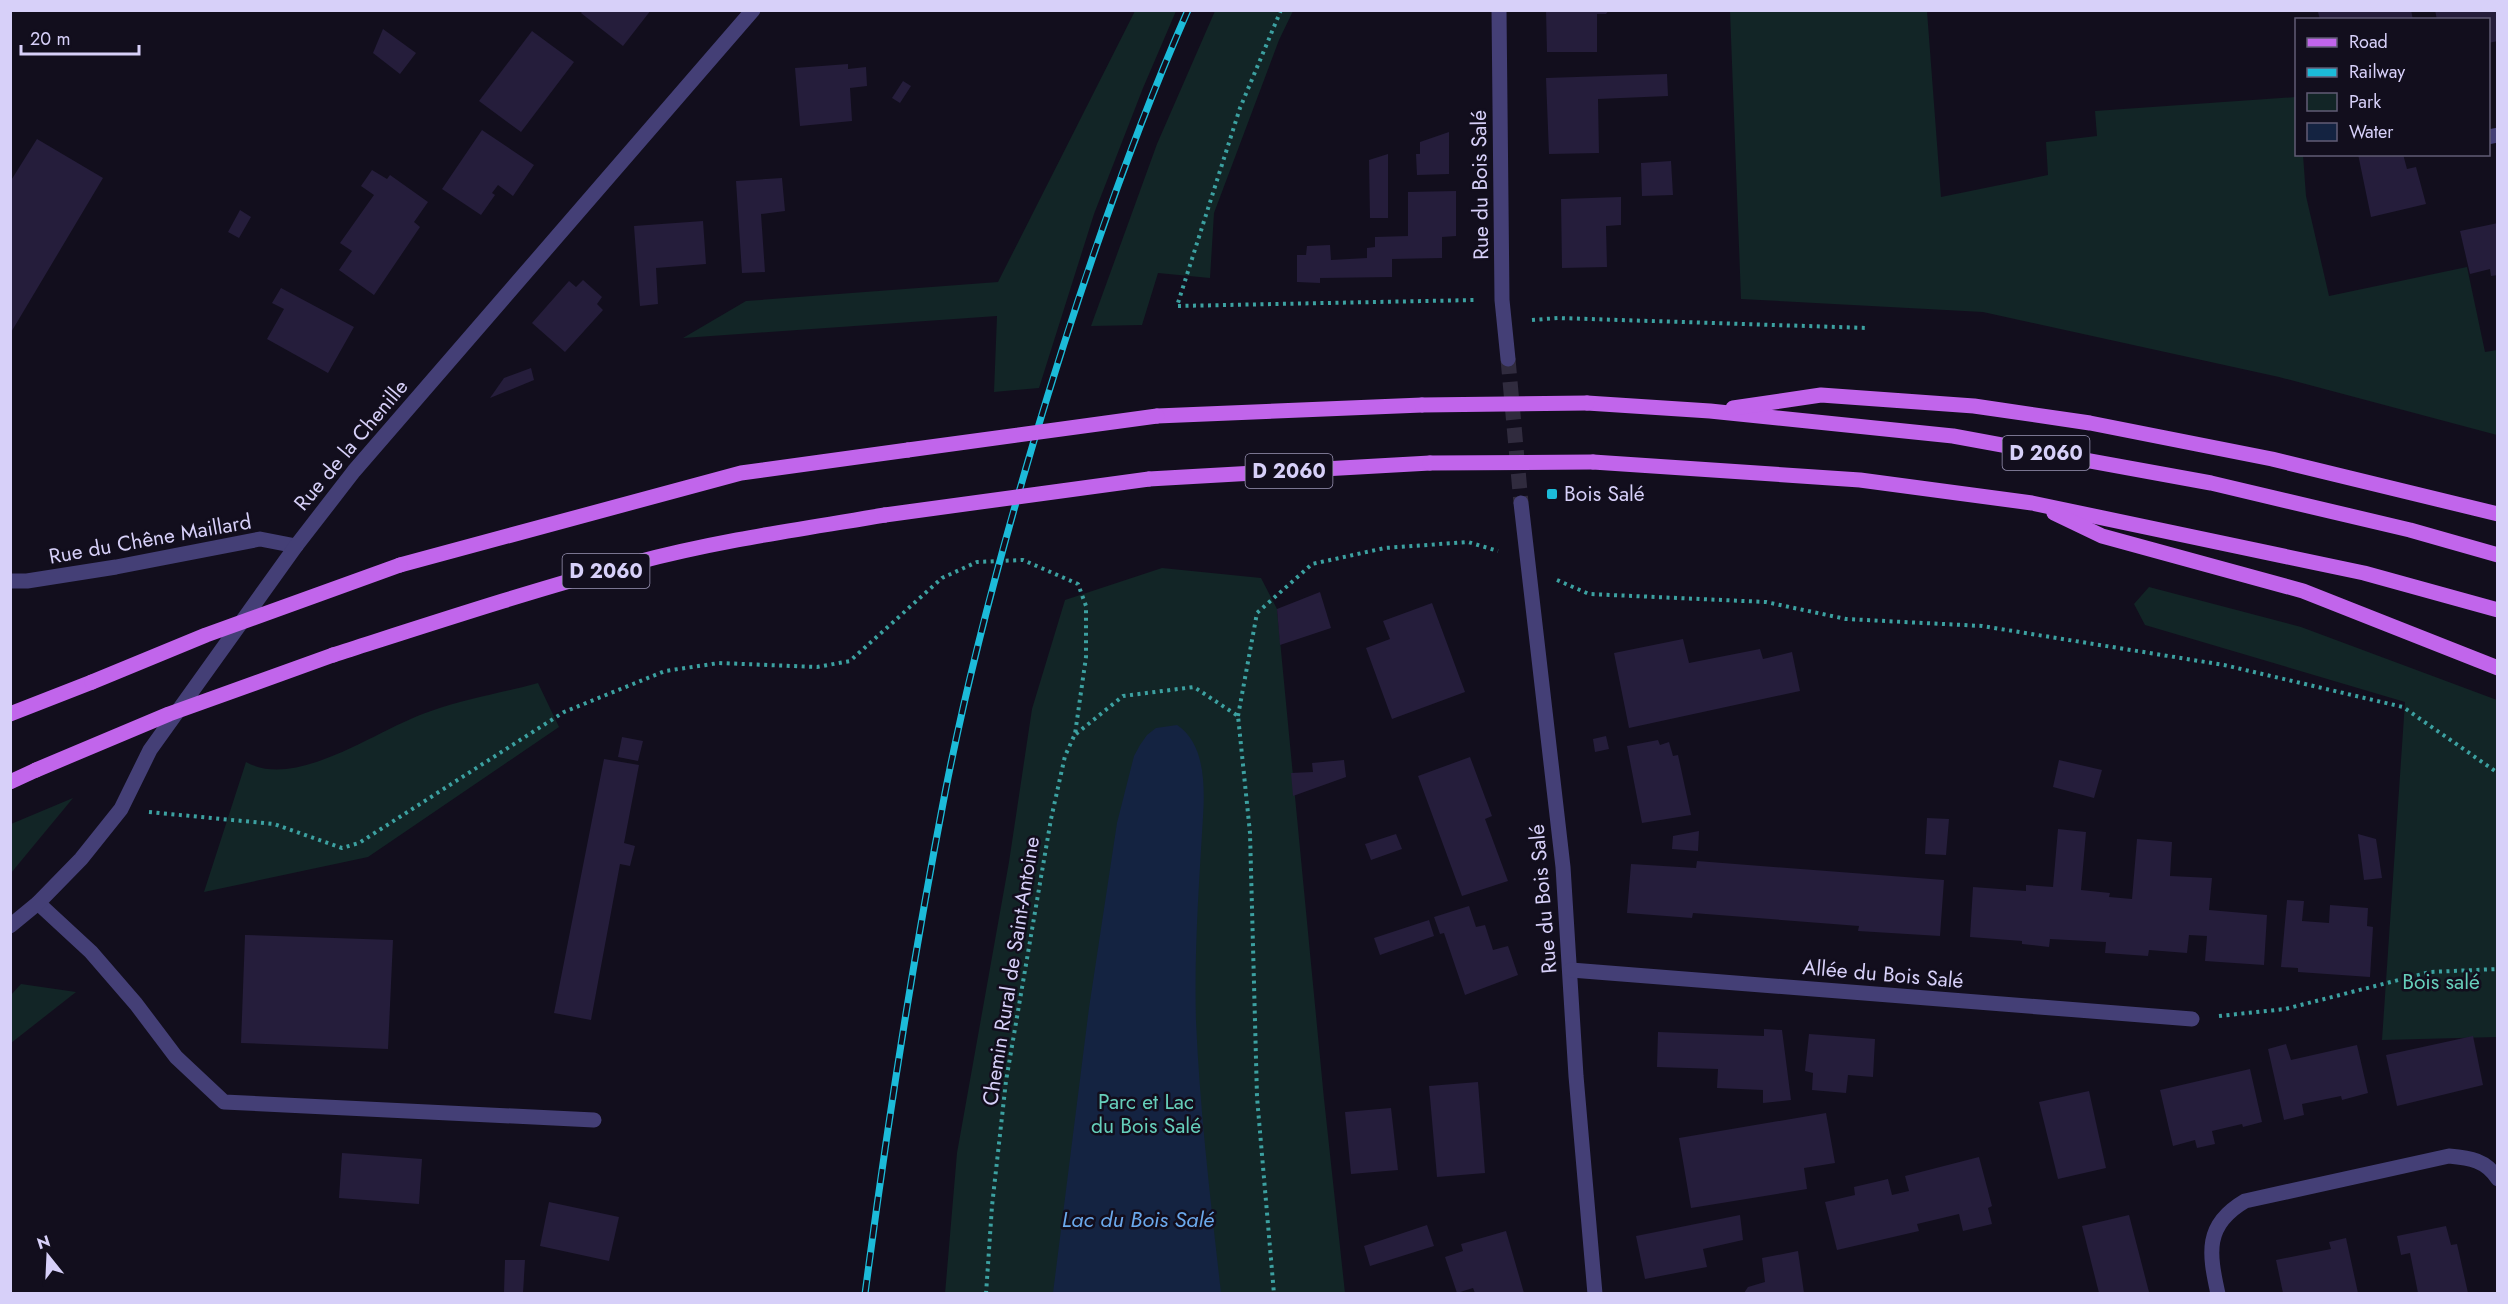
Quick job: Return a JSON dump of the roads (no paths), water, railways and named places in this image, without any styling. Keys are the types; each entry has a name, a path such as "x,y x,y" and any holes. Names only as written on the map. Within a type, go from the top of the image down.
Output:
{"main road":[{"path":"1710,411 1821,395 1974,406 2090,423 2272,459 2498,514"},
{"name":"D 2060","path":"10,714 206,635 400,566 741,473 1156,416 1422,405 1587,404 1710,411 1953,436 2199,481 2410,530 2498,555"},
{"name":"D 2060","path":"10,782 169,714 333,655 478,609 636,563 765,535 885,515 1149,479 1430,464 1593,462 1860,480 2032,503 2364,573 2498,610"},
{"path":"2032,503 2102,536 2304,591 2498,668"}],"street":[{"name":"Rue de la Chenille","path":"10,926 38,903 81,859 121,809 150,750 296,546 354,471 753,10"},
{"name":"Rue du Bois Salé","path":"1499,10 1502,300 1508,359"},
{"name":"Rue du Bois Salé","path":"1521,503 1562,856 1576,1076 1595,1293"},
{"name":"Rue du Chêne Maillard","path":"10,581 27,581 116,567 260,539 296,546"},
{"path":"38,903 91,952 136,1004 176,1057 224,1102 594,1120"},
{"name":"Allée du Bois Salé","path":"1571,970 2192,1019"},
{"path":"2218,1293 2212,1265 2212,1236 2231,1209 2245,1202 2449,1156 2472,1158 2487,1166 2498,1179"}],"water":[{"name":"Lac du Bois Salé","path":"1177,725 1193,743 1198,754 1203,779 1204,805 1196,944 1196,1021 1203,1124 1221,1293 1053,1293 1089,1008 1117,823 1134,756 1140,745 1156,728"}],"tunnel":[{"path":"1508,359 1521,503"}],"railway":[{"path":"865,1294 911,980 945,793 985,617 1033,444 1085,279 1123,171 1188,10"}],"place":[{"name":"Bois Salé","path":"1552,494"}],"park label":[{"name":"Bois salé","path":"2441,982"},
{"name":"Parc et Lac du Bois Salé","path":"1146,1114"}]}
